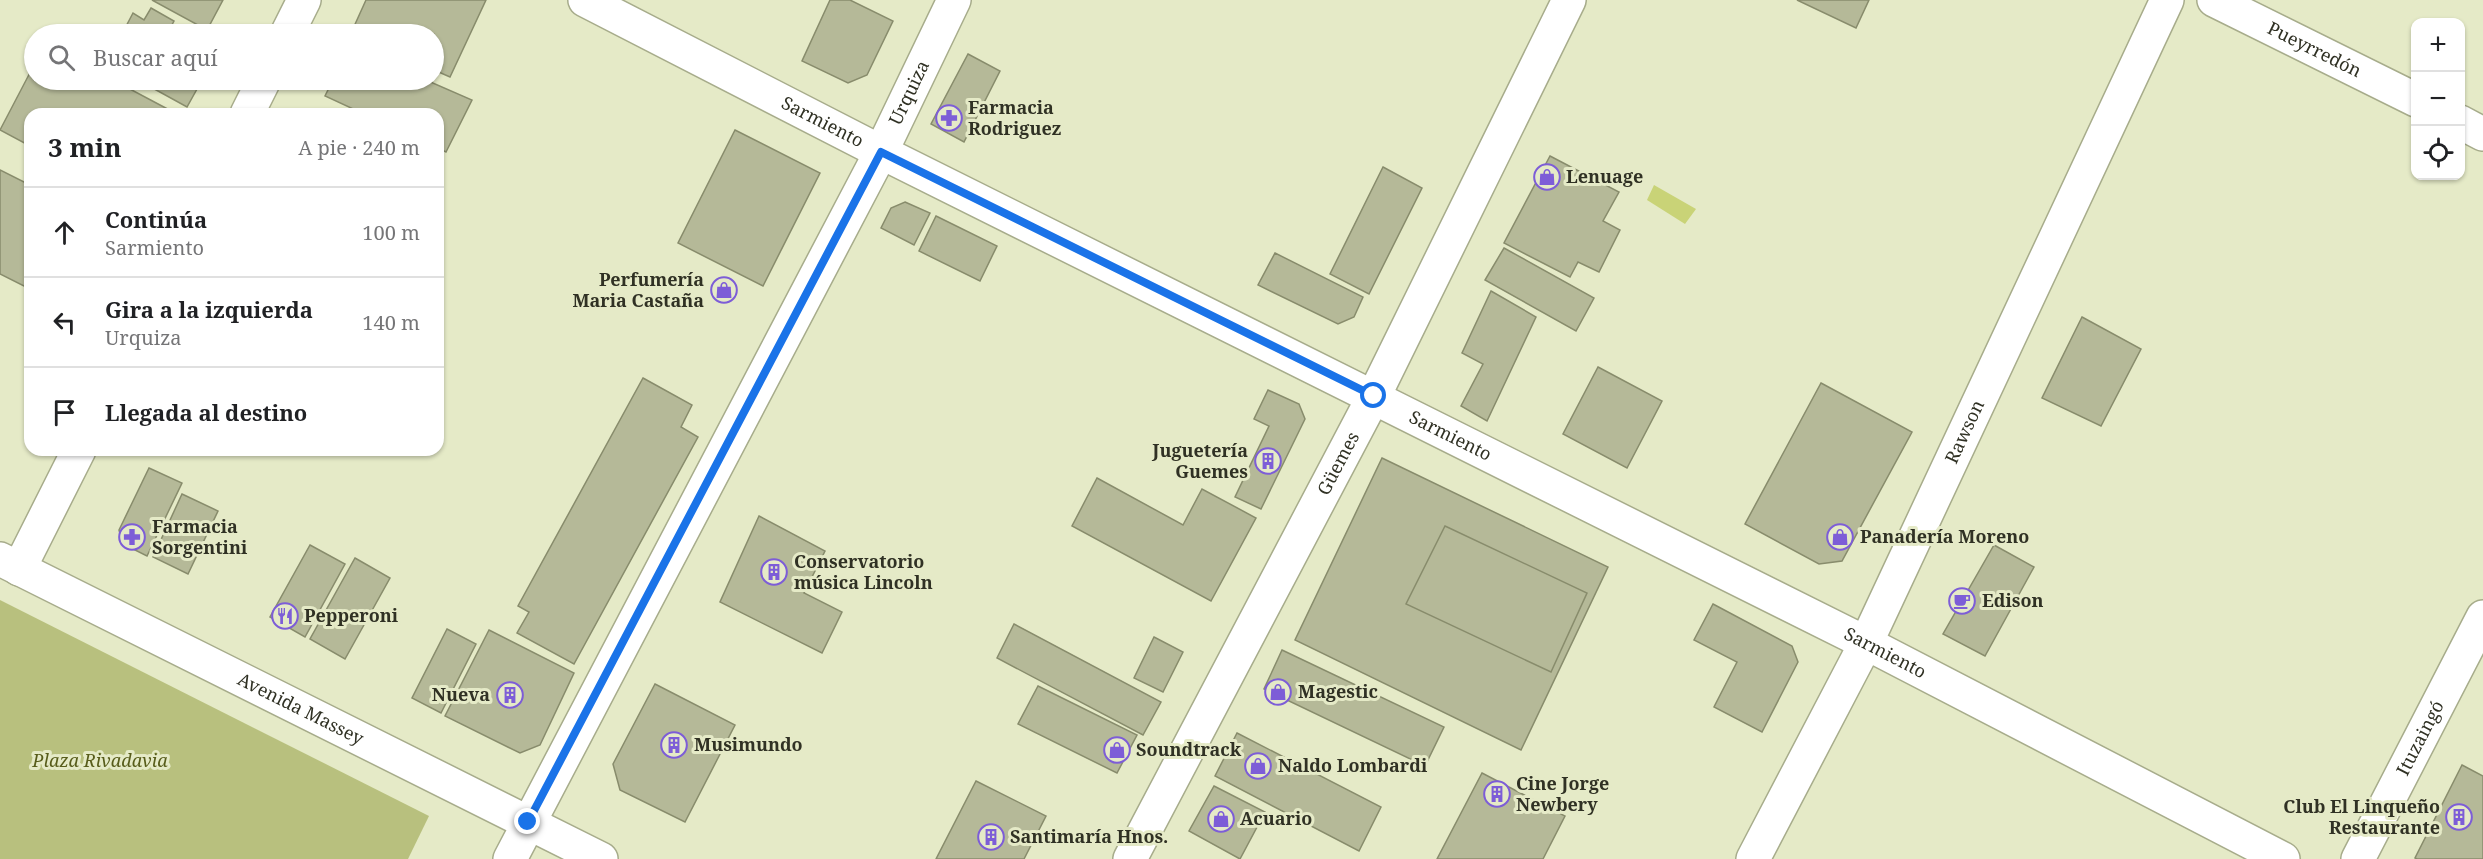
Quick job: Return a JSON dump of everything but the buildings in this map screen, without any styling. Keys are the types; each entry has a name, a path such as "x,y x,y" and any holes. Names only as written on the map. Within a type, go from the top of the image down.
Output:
{"street":[{"path":"292,24 304,0"},
{"name":"Sarmiento","path":"585,0 881,152 1866,643 2283,859"},
{"name":"Urquiza","path":"510,859 881,152 954,0"},
{"name":"Güemes","path":"1130,859 1374,396 1569,0"},
{"name":"Rawson","path":"1753,859 1866,643 2167,0"},
{"name":"Pueyrredón","path":"2214,0 2411,98"},
{"path":"250,108 259,90"},
{"path":"2465,125 2483,134"},
{"path":"10,564 75,456"},
{"name":"Avenida Massey","path":"10,564 601,859"},
{"name":"Ituzaingó","path":"2358,859 2483,617"}],"green space":[{"name":"Plaza Rivadavia","path":"0,600 429,816 408,859 0,859"}],"shaded area":[{"path":"1654,185 1696,209 1685,224 1647,200"}],"place":[{"name":"Farmacia Rodriguez","path":"949,118"},
{"name":"Lenuage","path":"1547,177"},
{"name":"Perfumería Maria Castaña","path":"724,290"},
{"name":"Juguetería Guemes","path":"1268,461"},
{"name":"Farmacia Sorgentini","path":"132,537"},
{"name":"Panadería Moreno","path":"1840,537"},
{"name":"Conservatorio música Lincoln","path":"774,572"},
{"name":"Edison","path":"1962,601"},
{"name":"Pepperoni","path":"285,616"},
{"name":"Magestic","path":"1278,692"},
{"name":"Nueva","path":"510,695"},
{"name":"Musimundo","path":"674,745"},
{"name":"Soundtrack","path":"1117,750"},
{"name":"Naldo Lombardi","path":"1258,766"},
{"name":"Cine Jorge Newbery","path":"1497,794"},
{"name":"Club El Linqueño Restaurante","path":"2459,817"},
{"name":"Acuario","path":"1221,819"},
{"name":"Santimaría Hnos.","path":"991,837"}],"route":[{"path":"528,822 881,152 1374,396"}]}
